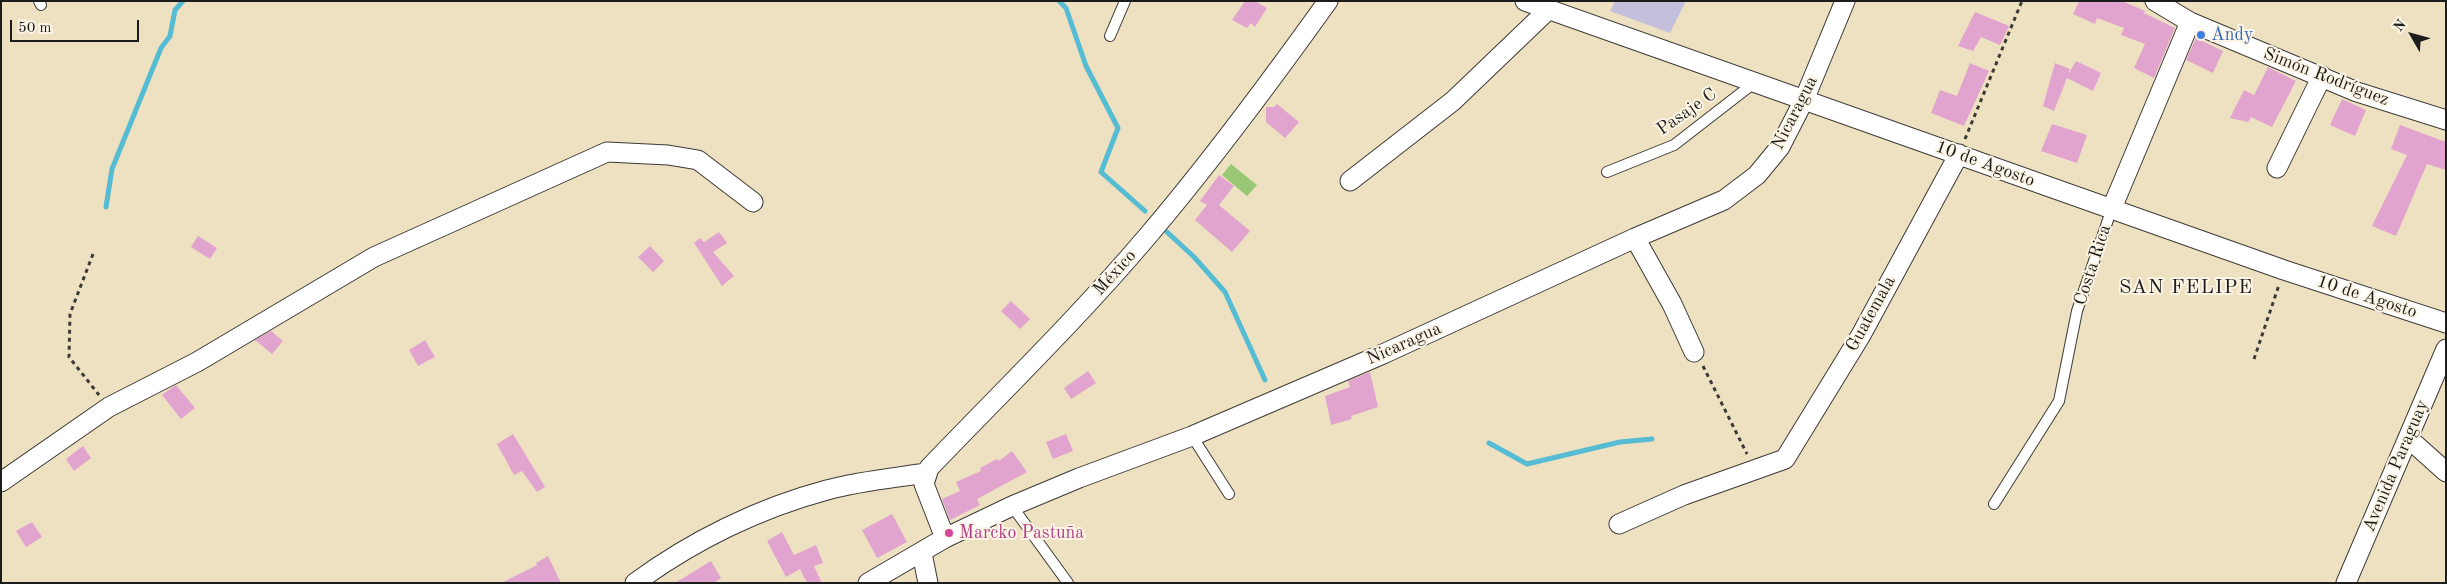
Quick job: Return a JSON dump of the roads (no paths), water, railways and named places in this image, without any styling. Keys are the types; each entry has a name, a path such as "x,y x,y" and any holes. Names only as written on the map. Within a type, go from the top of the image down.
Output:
{"street":[{"name":"México","path":"926,473 1088,303 1146,238 1204,169 1328,1"},
{"name":"10 de Agosto","path":"1525,1 1959,154 1997,170 2112,208 2284,270 2446,323"},
{"name":"Nicaragua","path":"868,583 945,538 1012,506 1079,478 1192,436 1383,354 1635,238 1724,200 1756,175 1780,147 1804,100 1844,1"},
{"name":"Simón Rodríguez","path":"2155,1 2190,22 2357,92 2446,120"},
{"path":"1350,181 1453,101 1548,10"},
{"name":"Costa Rica","path":"2112,208 2190,22"},
{"path":"2277,168 2322,76"},
{"path":"1,482 109,407 197,362 374,257 607,152 668,155 698,160 754,202"},
{"name":"Guatemala","path":"1619,524 1684,496 1784,459 1861,335 1959,154"},
{"path":"1635,238 1672,304 1694,352"},
{"name":"Avenida Paraguay","path":"2346,583 2446,349"},
{"path":"2408,438 2446,472"},
{"path":"635,583 684,551 723,529 794,500 829,489 926,473 924,484 945,538"},
{"path":"922,553 928,583"}],"lane":[{"path":"1110,36 1124,1"},
{"name":"Pasaje C","path":"1607,172 1674,145 1754,83"},
{"name":"Costa Rica","path":"1994,504 2059,401 2077,311 2112,208"},
{"path":"1192,436 1229,494"},
{"path":"1012,506 1068,583"}],"waterway":[{"path":"106,207 112,169 161,48 170,36 175,10 183,1"},
{"path":"1059,1 1066,8 1086,66 1118,128 1101,172 1145,211"},
{"path":"1167,232 1194,257 1225,292 1265,380"},
{"path":"1489,443 1527,464 1620,442 1652,439"}],"place":[{"name":"Andy","path":"2201,35"},
{"name":"Marcko Pastuña","path":"949,533"}],"district":[{"name":"SAN FELIPE","path":"2186,288"}]}
